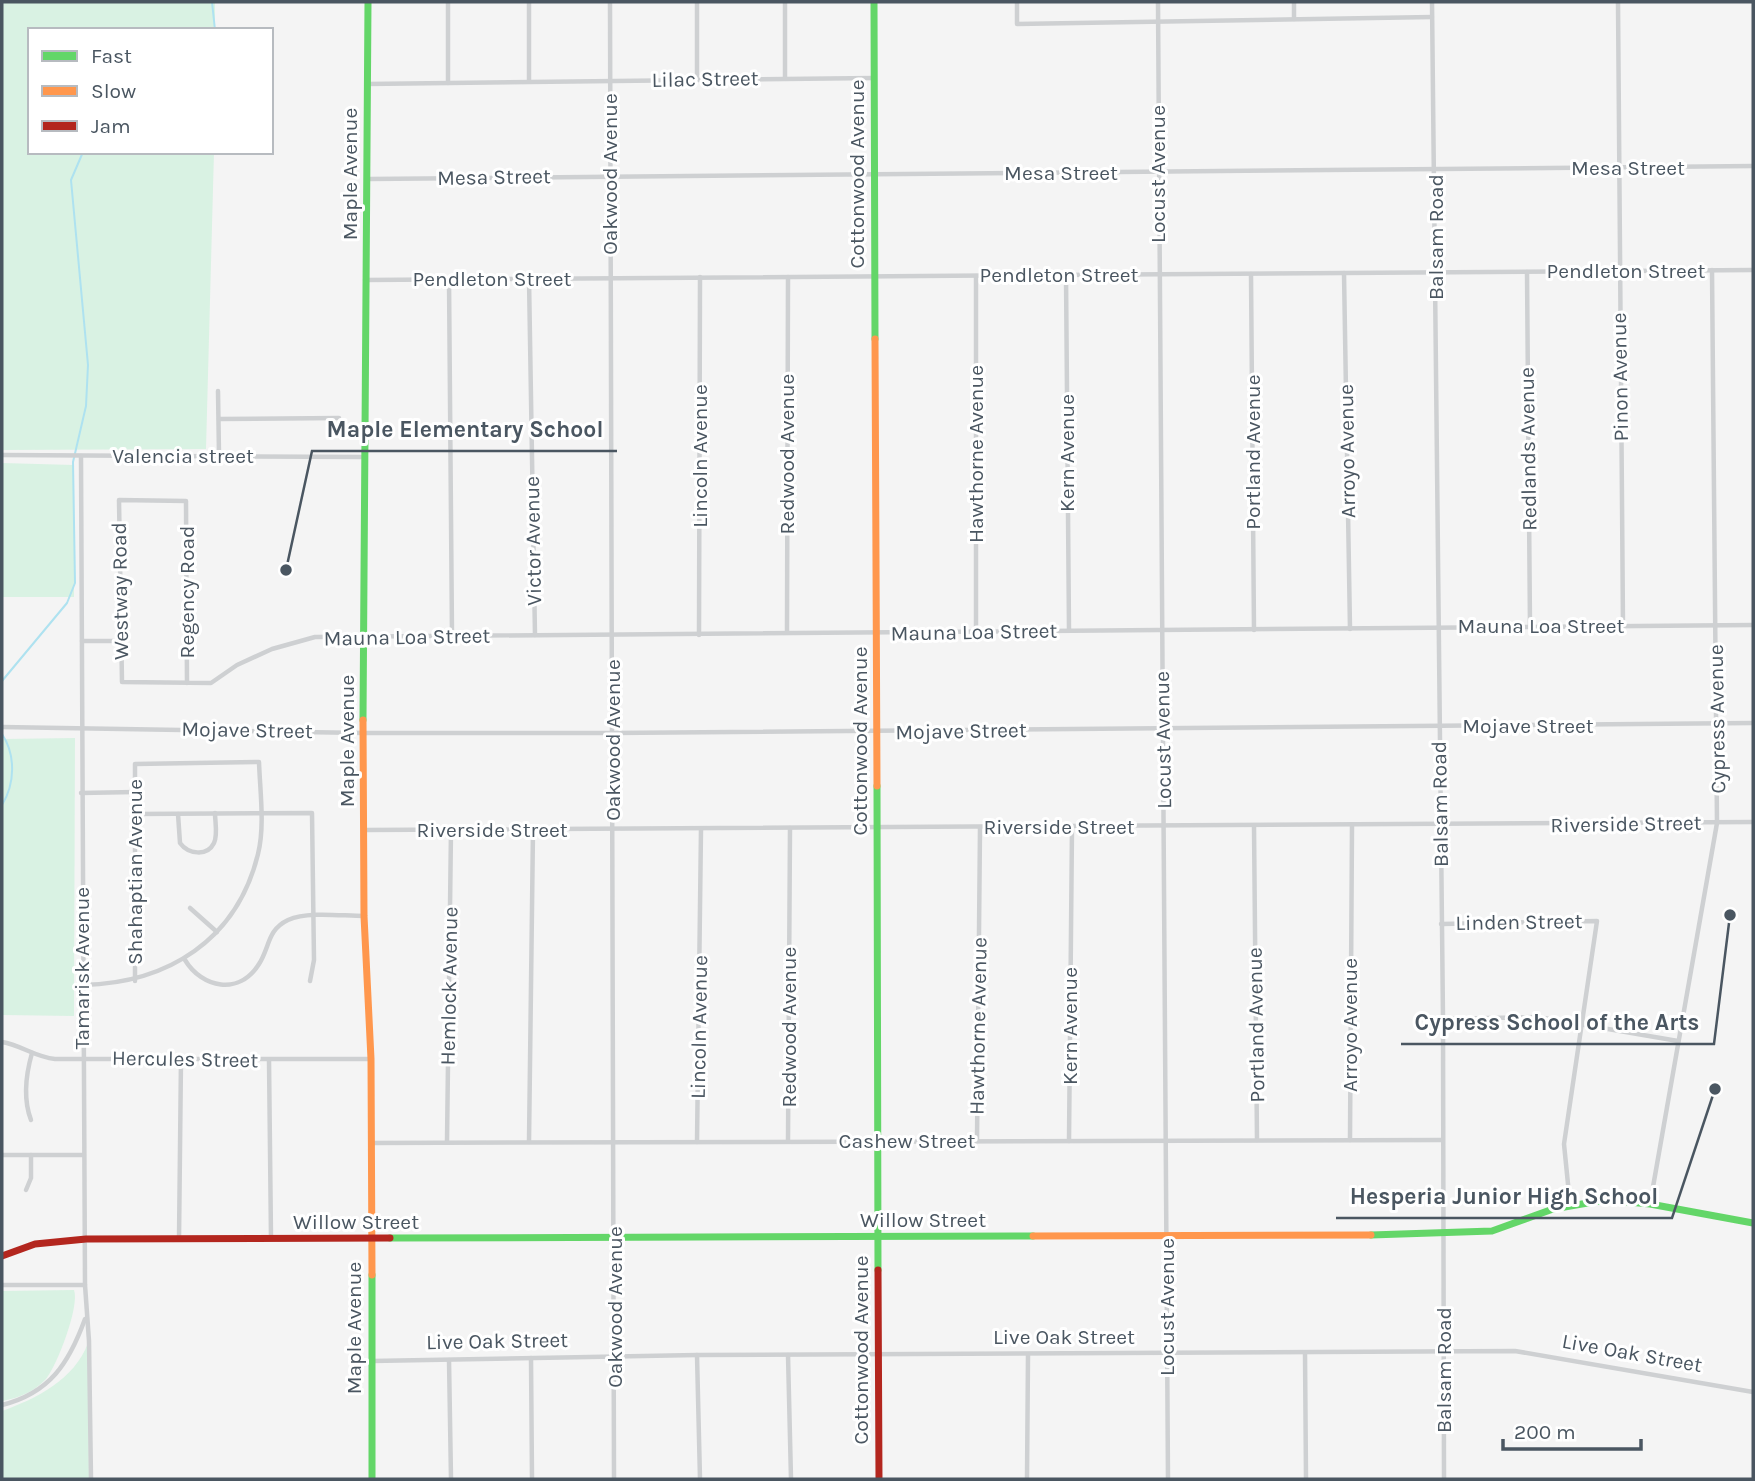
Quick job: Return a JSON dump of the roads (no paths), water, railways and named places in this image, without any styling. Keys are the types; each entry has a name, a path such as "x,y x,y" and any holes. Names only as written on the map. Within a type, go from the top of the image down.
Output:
{"street":[{"name":"Maple Avenue","path":"368,2 369,179 365,280 363,733 364,916 371,1059 372,1479"},
{"path":"448,2 449,83"},
{"path":"529,2 529,81"},
{"name":"Oakwood Avenue","path":"610,2 609,278 614,635 614,1479"},
{"path":"697,2 697,79"},
{"path":"785,2 785,78"},
{"name":"Cottonwood Avenue","path":"874,2 879,1479"},
{"path":"1017,2 1017,24 1432,17"},
{"name":"Locust Avenue","path":"1158,2 1168,1479"},
{"path":"1294,2 1294,19"},
{"name":"Balsam Road","path":"1432,2 1436,169 1443,1019 1444,1479"},
{"name":"Pinon Avenue","path":"1618,2 1623,626"},
{"name":"Lilac Street","path":"368,83 874,78"},
{"name":"Mesa Street","path":"369,179 1753,166"},
{"name":"Cypress Avenue","path":"1650,1204 1717,823 1712,270"},
{"name":"Pendleton Street","path":"365,280 1753,270"},
{"name":"Redlands Avenue","path":"1527,272 1530,627"},
{"name":"Arroyo Avenue","path":"1345,273 1350,629"},
{"name":"Portland Avenue","path":"1251,274 1254,630"},
{"name":"Hawthorne Avenue","path":"976,275 976,632"},
{"name":"Kern Avenue","path":"1066,275 1069,631"},
{"name":"Lincoln Avenue","path":"699,635 700,277"},
{"name":"Redwood Avenue","path":"787,632 788,277"},
{"path":"449,279 452,635"},
{"name":"Victor Avenue","path":"529,279 535,635"},
{"path":"218,391 219,455"},
{"path":"219,419 339,418"},
{"name":"Valencia street","path":"2,455 365,457"},
{"name":"Tamarisk Avenue","path":"81,456 85,1285 92,1479"},
{"name":"Westway Road","path":"122,682 119,500 186,501"},
{"name":"Regency Road","path":"186,501 187,683"},
{"name":"Mauna Loa Street","path":"122,682 211,683 237,665 298,640 365,636 1753,625"},
{"path":"82,641 122,641"},
{"name":"Mojave Street","path":"2,727 81,726 363,733 612,733 1753,723"},
{"name":"Shahaptian Avenue","path":"135,981 135,764 259,762 260,813"},
{"path":"81,793 135,792"},
{"path":"178,814 180,843 190,852 198,853 207,850 214,843 215,813"},
{"path":"83,985 135,981 184,960 217,932 241,898 259,853 260,813"},
{"path":"135,814 312,813 314,960 310,981"},
{"name":"Riverside Street","path":"365,830 1254,827 1753,822"},
{"name":"Arroyo Avenue","path":"1350,1140 1352,825"},
{"name":"Kern Avenue","path":"1069,1141 1072,827"},
{"name":"Portland Avenue","path":"1254,827 1257,1140"},
{"name":"Redwood Avenue","path":"788,1141 790,828"},
{"name":"Hawthorne Avenue","path":"977,1141 980,828"},
{"name":"Lincoln Avenue","path":"697,1142 701,829"},
{"name":"Hemlock Avenue","path":"447,1142 451,830"},
{"path":"529,1142 533,830"},
{"path":"190,908 217,932"},
{"path":"184,960 202,980 223,986 240,981 260,963 275,929 288,920 312,916 364,916"},
{"name":"Linden Street","path":"1441,924 1597,921 1582,1026"},
{"path":"1443,1019 1538,1017 1678,1041"},
{"path":"1570,1204 1564,1144 1582,1026"},
{"name":"Hercules Street","path":"2,1042 17,1045 43,1058 371,1059"},
{"path":"31,1120 27,1108 27,1071 32,1054"},
{"path":"179,1239 181,1059"},
{"path":"269,1060 271,1239"},
{"name":"Cashew Street","path":"371,1143 1442,1140"},
{"path":"2,1155 84,1155"},
{"path":"26,1190 31,1178 31,1155"},
{"name":"Willow Street","path":"86,1238 371,1240 1444,1235 1492,1231 1570,1204 1605,1200 1650,1204 1753,1223"},
{"path":"2,1256 35,1244 86,1238"},
{"path":"2,1285 85,1285"},
{"path":"2,1405 30,1396 51,1382 63,1368 86,1318"},
{"name":"Live Oak Street","path":"372,1361 697,1355 1515,1351 1753,1392"},
{"path":"1305,1353 1306,1479"},
{"path":"1027,1479 1028,1354"},
{"path":"697,1355 700,1479"},
{"path":"788,1355 791,1479"},
{"path":"531,1358 532,1479"},
{"path":"449,1360 451,1479"}],"waterway":[{"path":"212,2 215,28"},
{"path":"2,681 67,603 75,583 73,462 86,406 88,365 71,180 82,154"},
{"path":"2,734 12,760 11,779 2,805"}],"place":[{"name":"Maple Elementary School","path":"286,570"},
{"name":"Cypress School of the Arts","path":"1730,915"},
{"name":"Hesperia Junior High School","path":"1715,1089"}]}
